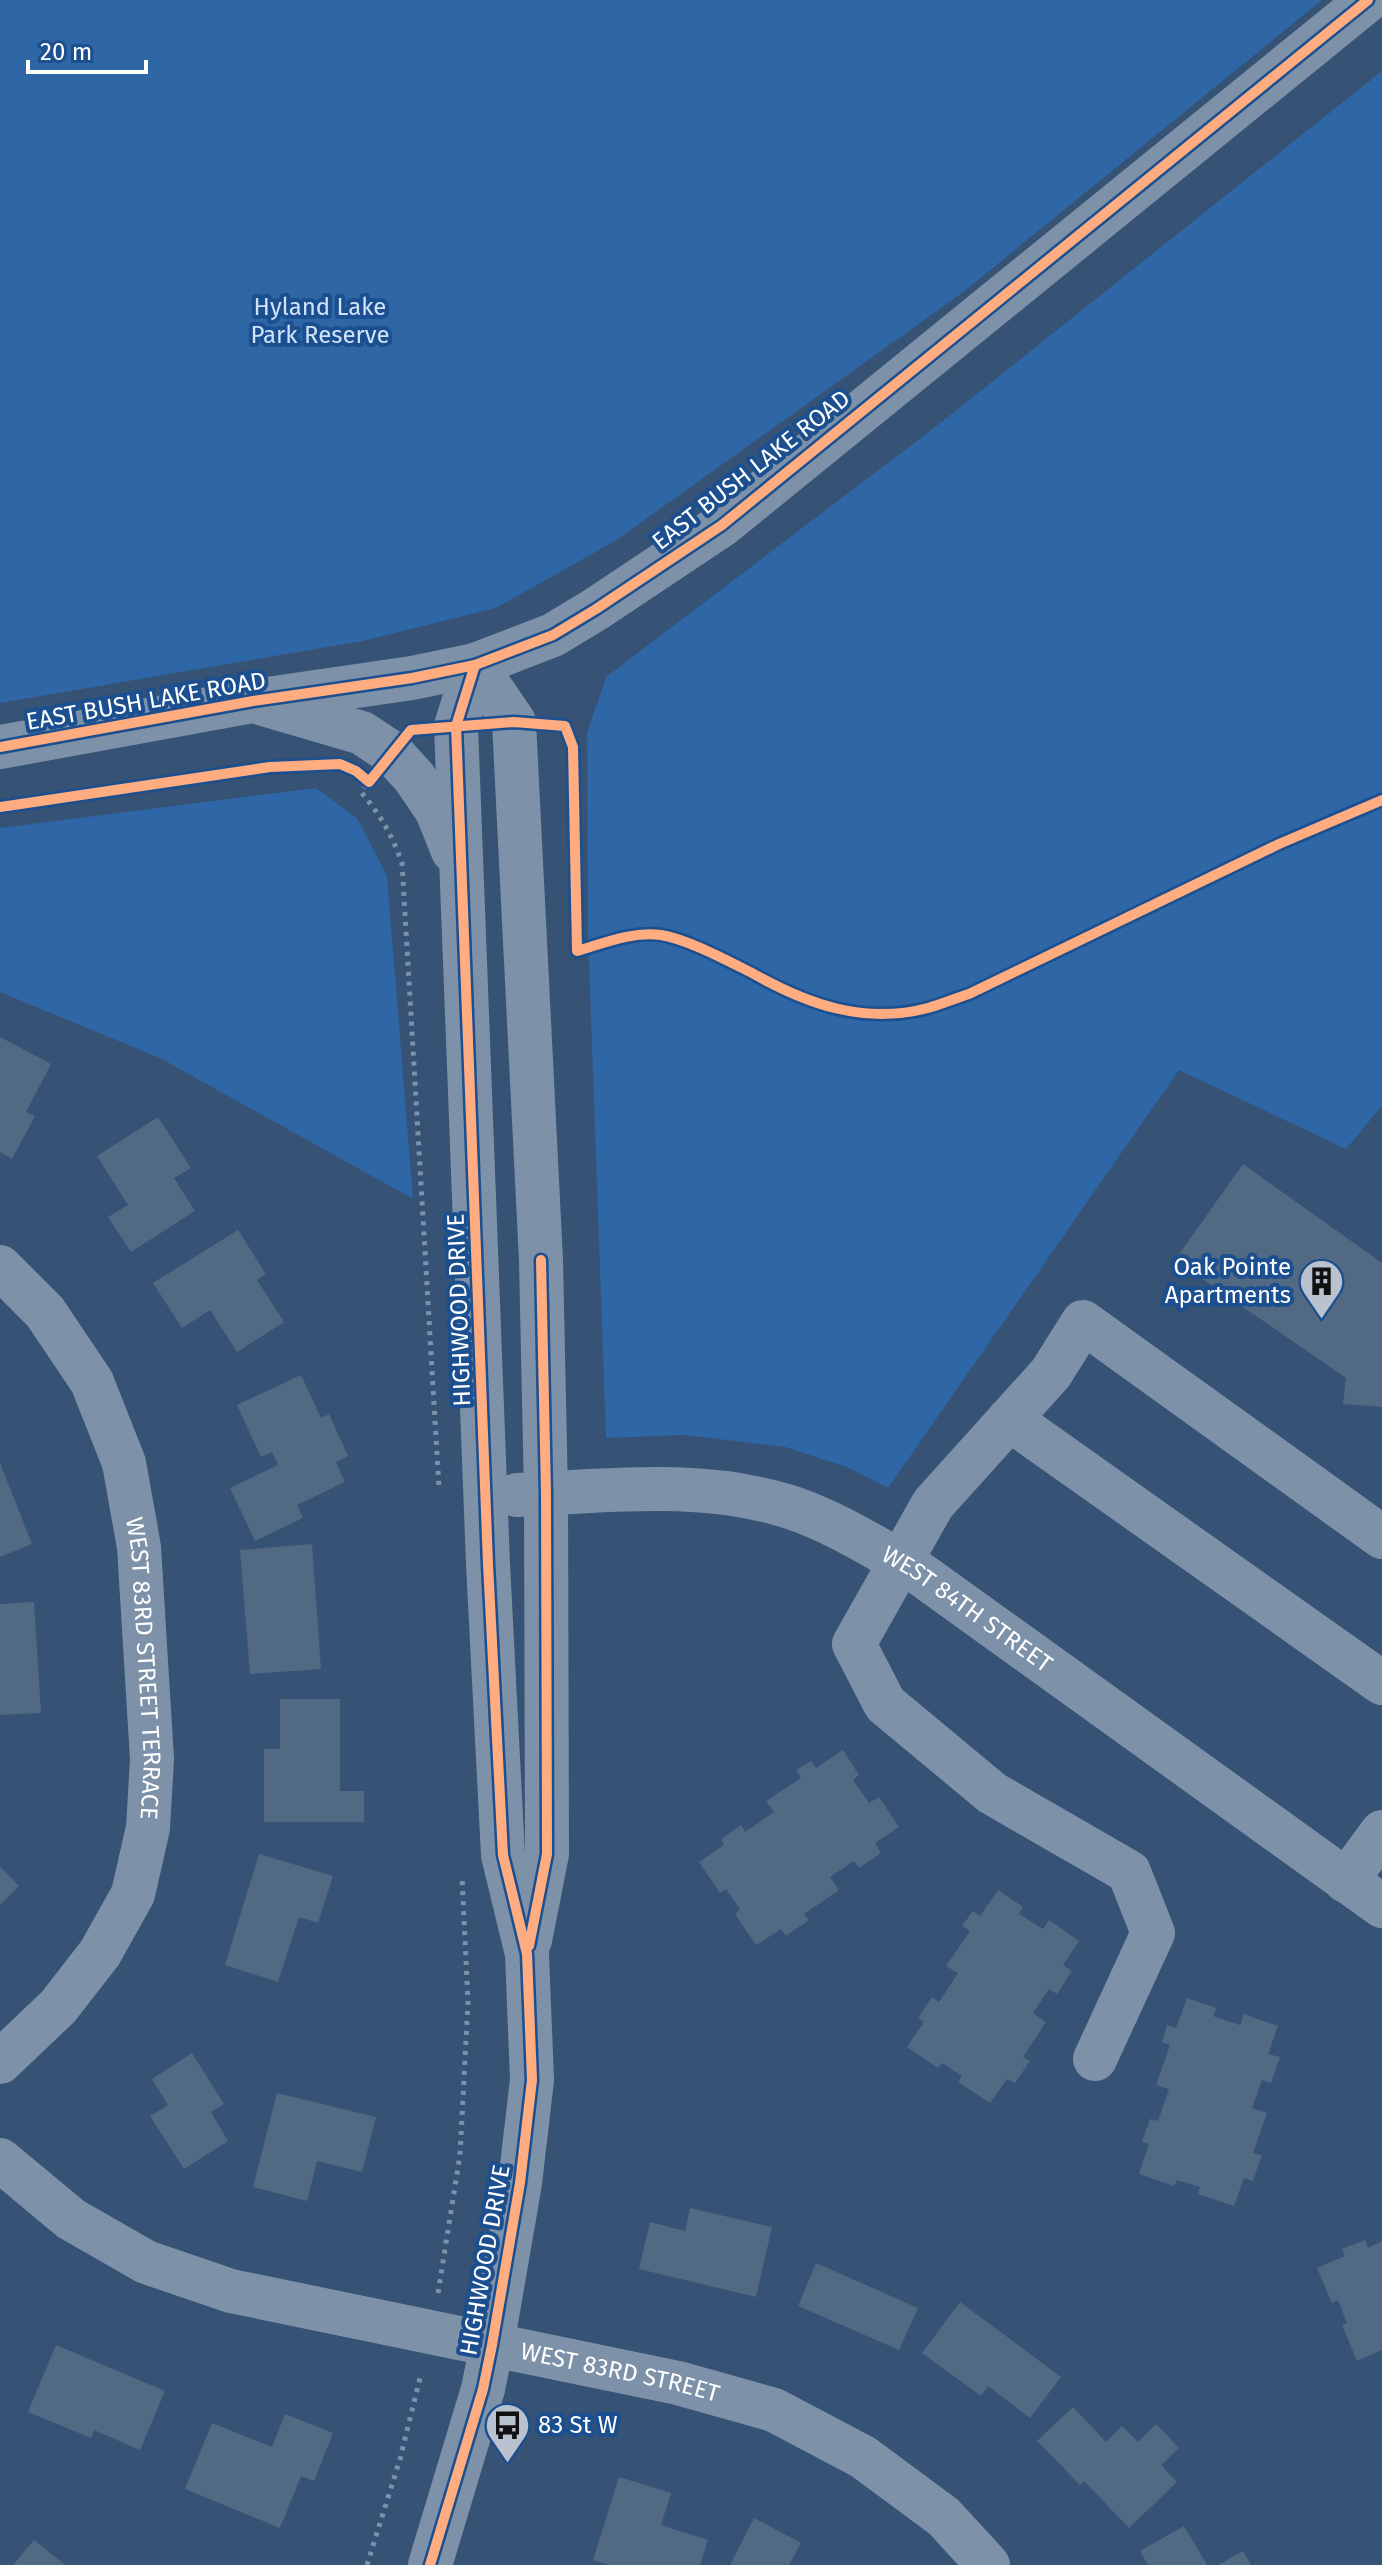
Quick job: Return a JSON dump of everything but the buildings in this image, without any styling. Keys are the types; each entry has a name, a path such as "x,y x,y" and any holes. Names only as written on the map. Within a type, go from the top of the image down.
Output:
{"street":[{"name":"EAST BUSH LAKE ROAD","path":"0,747 253,701 412,678 475,665 553,635 722,525 1368,0"},
{"name":"HIGHWOOD DRIVE","path":"430,2565 483,2389 520,2183 532,2080 527,1954 503,1855 487,1497 456,726 475,665"},
{"name":"HIGHWOOD DRIVE","path":"475,665 514,722 541,1260 546,1494 547,1854 527,1954"},
{"path":"253,701 362,733 392,753 414,777 437,811 462,875"},
{"name":"WEST 83RD STREET TERRACE","path":"0,1267 45,1312 92,1382 124,1463 139,1547 152,1759 148,1828 133,1894 100,1953 75,1986 58,2007 0,2062"},
{"path":"1095,2059 1153,1933 1129,1872 992,1793 885,1704 854,1644 933,1504 1051,1373 1083,1322 1382,1537"},
{"path":"1009,1419 1382,1683"},
{"name":"WEST 84TH STREET","path":"487,1497 653,1488 720,1492 789,1507 854,1533 901,1563 1382,1906"},
{"path":"1346,1881 1382,1832"},
{"name":"WEST 83RD STREET","path":"0,2160 71,2219 146,2262 231,2291 678,2383 774,2410 863,2457 944,2517 988,2565"}],"path":[{"path":"366,779 361,792 391,832 402,863 440,1492"},
{"path":"367,2565 400,2459 432,2333 460,2155 468,2002 462,1865"}],"green space":[{"name":"Hyland Lake Park Reserve","path":"0,0 1322,0 962,293 615,541 496,608 363,641 0,703"},
{"path":"1382,71 1382,1106 1346,1149 1179,1070 888,1488 847,1467 785,1447 685,1435 606,1438 588,933 587,733 606,677 935,427"},
{"path":"316,788 357,818 387,876 413,1199 162,1059 0,992 0,828"}],"cycle path":[{"path":"0,747 253,701 412,678 475,665 553,635 722,525 1368,0"},
{"path":"430,2565 483,2389 520,2183 532,2080 527,1954 503,1855 488,1564 456,726 475,665"},
{"path":"0,807 270,767 340,764 356,771 369,782 411,730 514,722 565,726 573,747 577,951 629,936 661,935 707,951 815,1002 859,1013 881,1014 928,1008 969,994 1279,844 1382,800"},
{"path":"529,1946 547,1854 546,1494 541,1260"}],"place":[{"name":"Oak Pointe Apartments","path":"1322,1320"},
{"name":"83 St W","path":"507,2464"}]}
